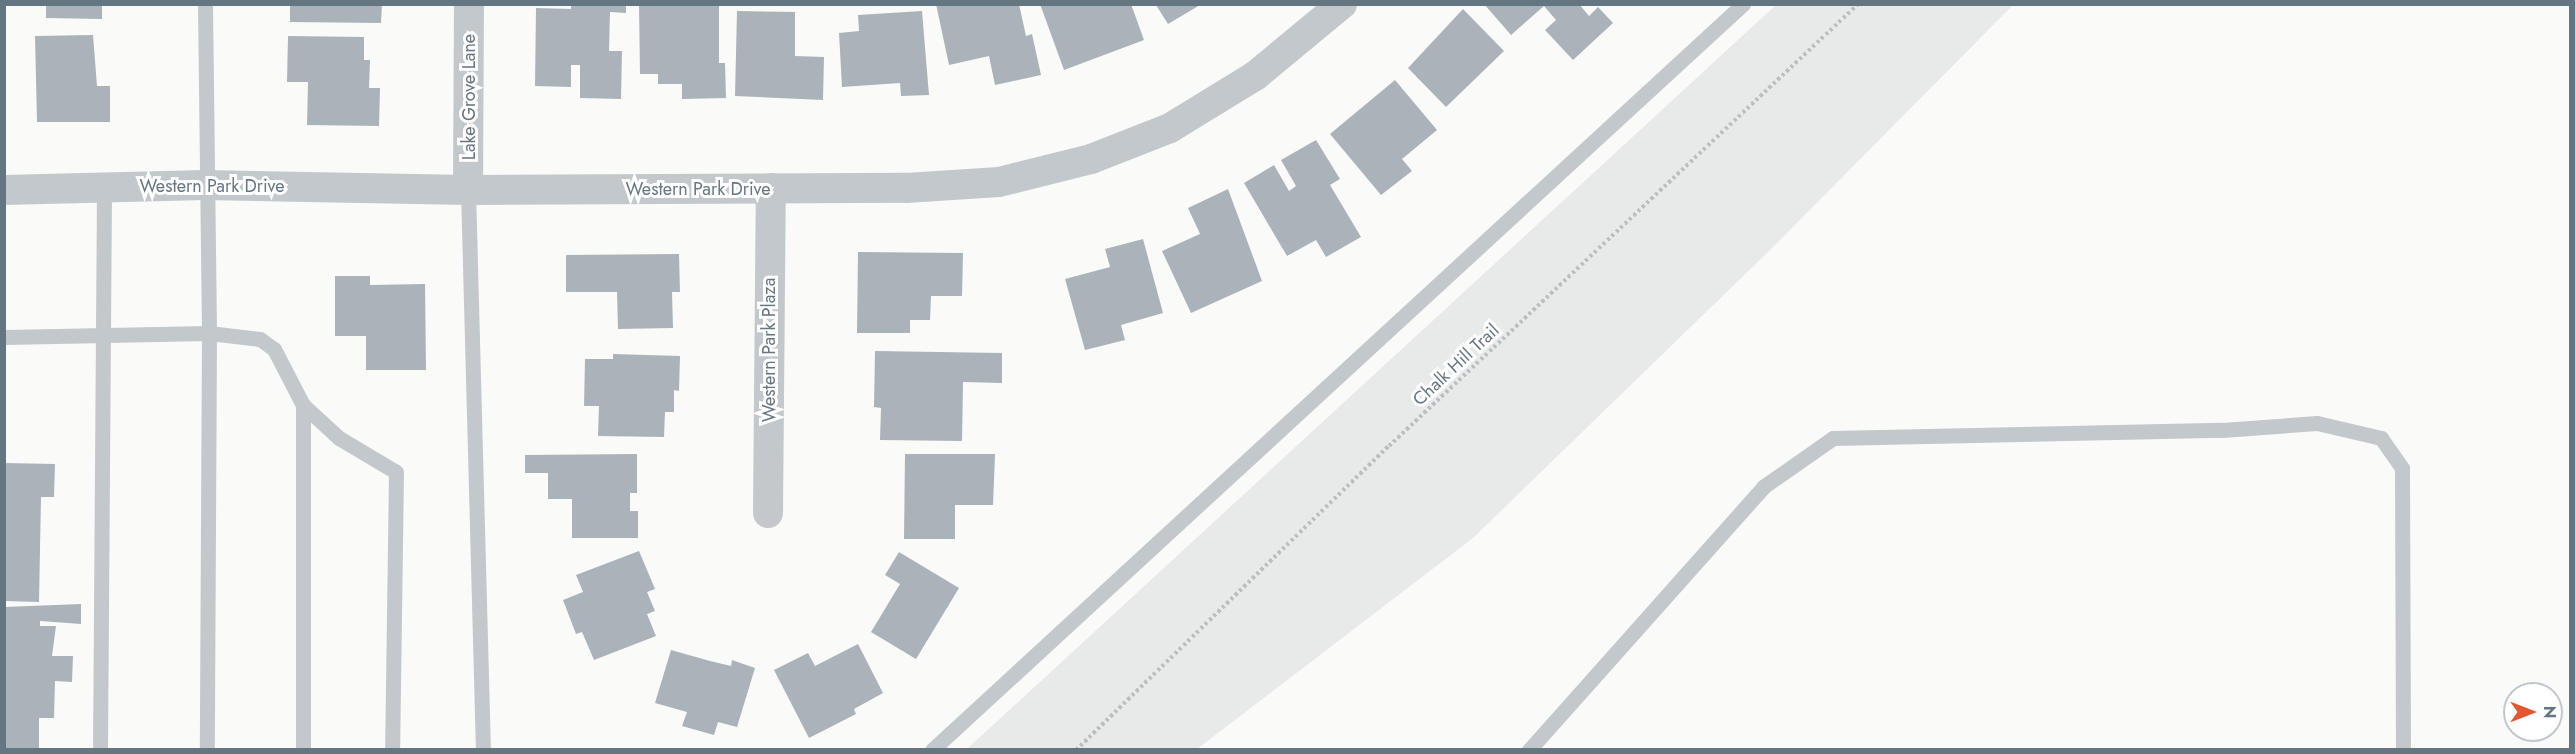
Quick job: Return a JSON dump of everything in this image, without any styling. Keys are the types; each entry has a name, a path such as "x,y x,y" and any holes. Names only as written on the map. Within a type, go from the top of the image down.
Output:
{"street":[{"name":"Lake Grove Lane","path":"468,190 469,4"},
{"name":"Western Park Drive","path":"4,190 205,185 468,190 906,188 999,182 1090,159 1170,128 1254,76 1342,4"},
{"name":"Western Park Plaza","path":"768,513 771,188"}],"lane":[{"path":"205,4 205,185 209,333 207,750"},
{"path":"932,750 1743,4"},
{"path":"100,750 106,338 104,186"},
{"path":"468,190 483,750"},
{"path":"4,337 106,338 209,333 260,339 274,349 303,405 339,438 396,472 392,750"},
{"path":"303,405 303,750"},
{"path":"1528,750 1763,488 1833,438 2222,430 2317,423 2381,438 2402,468 2403,750"}],"path":[{"name":"Chalk Hill Trail","path":"1076,750 1389,446 1858,4"}],"shaded area":[{"path":"1776,5 2013,5 1767,253 1473,538 1197,749 967,749"}],"building":[{"path":"46,4 102,4 102,19 46,18"},
{"path":"290,4 382,4 381,23 290,22"},
{"path":"571,4 626,4 626,13 610,12 609,51 622,51 621,99 580,98 580,65 571,65 571,87 535,86 536,8 571,9"},
{"path":"639,4 719,4 719,63 725,63 726,98 682,99 682,84 658,84 658,74 640,74"},
{"path":"936,4 1019,4 1026,36 1032,34 1041,75 995,85 989,56 949,65"},
{"path":"1040,4 1131,4 1144,40 1064,70"},
{"path":"1484,4 1579,4 1589,16 1598,7 1613,23 1573,60 1545,30 1556,20 1544,6 1511,35"},
{"path":"1156,5 1200,5 1168,24"},
{"path":"1463,9 1504,51 1446,107 1408,68"},
{"path":"737,11 795,12 795,56 824,57 823,100 735,96"},
{"path":"922,11 929,95 901,96 900,83 842,87 839,33 859,31 858,15"},
{"path":"93,35 97,86 110,86 110,122 37,122 35,36"},
{"path":"288,36 364,37 364,60 370,60 369,88 380,88 379,126 307,125 308,82 287,82"},
{"path":"1395,80 1437,130 1402,159 1412,171 1381,195 1330,134"},
{"path":"1316,140 1340,179 1330,185 1361,237 1326,257 1316,240 1287,256 1244,183 1274,165 1289,191 1296,186 1281,160"},
{"path":"1228,189 1262,281 1191,313 1162,251 1200,234 1188,208"},
{"path":"1143,239 1163,313 1121,325 1125,340 1085,350 1065,279 1110,267 1105,249"},
{"path":"858,252 963,253 962,296 931,296 930,320 910,320 910,333 857,333"},
{"path":"679,254 680,292 672,292 673,328 618,329 617,292 566,292 566,255"},
{"path":"335,276 370,276 370,285 425,284 426,370 366,370 366,336 335,336"},
{"path":"875,351 1002,353 1002,383 963,382 962,441 880,440 881,408 874,407"},
{"path":"613,354 680,356 679,391 674,390 674,412 665,412 664,437 598,436 599,406 584,406 585,359 613,359"},
{"path":"637,454 637,493 630,493 630,511 638,511 638,538 572,538 572,499 548,499 548,473 525,473 525,455"},
{"path":"905,454 995,454 993,505 955,505 955,539 904,539"},
{"path":"4,463 55,464 54,497 41,497 39,602 4,601"},
{"path":"639,551 655,589 647,592 655,611 647,614 656,636 594,660 582,632 576,634 563,600 583,592 576,575"},
{"path":"899,552 959,588 916,659 871,632 900,584 885,575"},
{"path":"81,604 81,624 40,621 40,626 56,626 52,656 73,656 72,682 55,681 54,718 39,718 39,750 4,750 4,607"},
{"path":"858,644 883,693 854,709 856,714 809,738 774,670 808,653 815,666"},
{"path":"671,650 731,666 732,660 755,668 737,727 718,722 714,735 682,726 687,712 655,703"}]}
